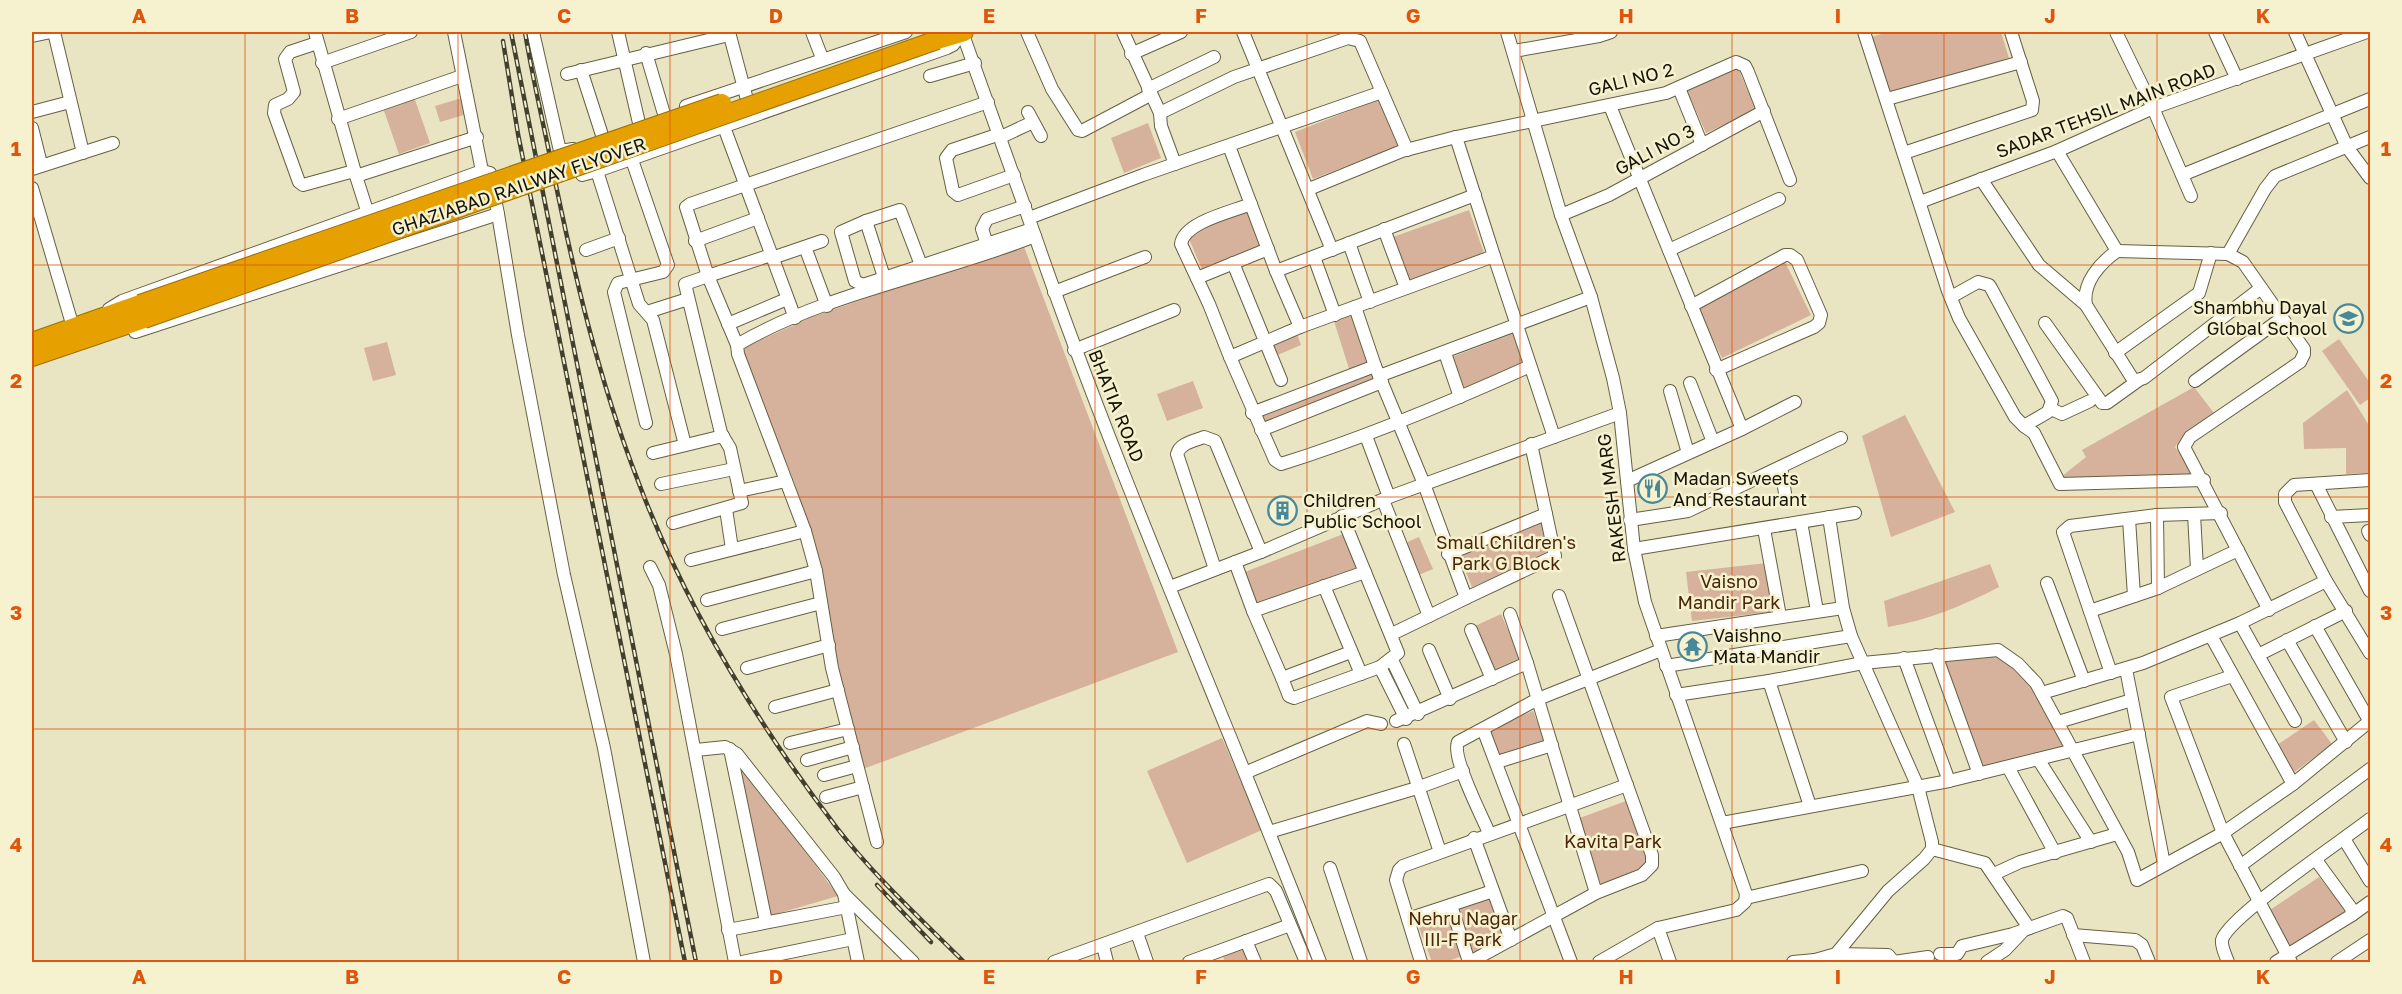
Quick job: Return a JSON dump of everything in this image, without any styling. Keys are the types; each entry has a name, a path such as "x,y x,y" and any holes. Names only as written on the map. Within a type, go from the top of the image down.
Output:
{"highway":[{"name":"GHAZIABAD RAILWAY FLYOVER","path":"77,331 142,311 932,36 963,32"},
{"path":"32,342 77,331"},
{"path":"32,357 77,331"}],"street":[{"path":"32,36 52,32 83,153"},
{"path":"322,63 411,32"},
{"path":"454,32 477,137 482,171"},
{"path":"533,32 560,151 574,148 577,144 822,58 871,37 906,32"},
{"path":"618,32 639,123"},
{"path":"812,32 822,58"},
{"path":"574,148 580,174 584,176 947,48 953,45 963,32"},
{"name":"BHATIA ROAD","path":"963,32 1074,350 1247,772 1320,963"},
{"path":"1027,32 1052,89 1078,130 1082,131 1214,57"},
{"path":"1123,32 1131,54 1160,113 1161,126 1175,164"},
{"path":"1131,54 1181,32"},
{"path":"1243,32 1260,68 1332,250"},
{"name":"RAKESH MARG","path":"1507,32 1535,120 1561,215 1591,297 1620,413 1630,520 1645,602 1744,884 1746,898"},
{"path":"1864,32 1959,318 2015,417 2034,433 2060,484 2204,480"},
{"path":"1904,153 2032,110 2033,100 2011,32"},
{"path":"2116,32 2153,108 2191,196"},
{"path":"2215,32 2237,79"},
{"path":"2295,32 2347,147 2370,176"},
{"name":"SADAR TEHSIL MAIN ROAD","path":"1920,202 2057,151 2153,108 2367,32"},
{"path":"567,74 729,33 752,117"},
{"path":"1514,51 1602,33"},
{"path":"380,251 355,174 338,119 316,37 290,52 285,59 294,92 288,99 275,105 274,114 299,182 303,185 355,174 477,137"},
{"path":"1160,113 1217,85 1348,38 1360,41 1404,151"},
{"path":"646,53 664,114"},
{"path":"1887,99 2021,62"},
{"path":"930,76 975,63"},
{"name":"GALI NO 2","path":"1309,189 1404,151 1456,137 1610,106 1679,88 1731,64 1741,63 1748,72 1790,180"},
{"path":"581,70 602,135"},
{"path":"338,119 462,76"},
{"path":"1679,88 1702,145"},
{"path":"921,265 900,210 841,232 855,281 863,285 987,244 1030,222 1175,164 1284,128 1382,92"},
{"path":"2182,175 2330,113 2370,99"},
{"path":"32,112 70,102"},
{"path":"877,842 838,690 816,571 805,531 738,354 737,345 695,241 686,207 988,102"},
{"path":"1610,106 1742,429"},
{"name":"GALI NO 3","path":"1561,215 1639,180 1764,111"},
{"path":"1014,175 958,195 953,191 947,154 952,150 1000,136 1031,117 1041,136"},
{"path":"724,127 795,318"},
{"path":"32,128 36,166 113,143"},
{"path":"1456,137 1554,437"},
{"path":"2228,254 2265,189 2275,176 2370,137"},
{"path":"1229,146 1276,271 1300,327"},
{"path":"2057,151 2117,251"},
{"path":"632,159 668,266 663,272 618,283 614,292 646,423"},
{"path":"77,331 122,301 482,171 488,171 492,177 564,575 604,748 644,963"},
{"path":"597,171 639,304 654,320 685,445"},
{"path":"1981,178 2019,239 2039,265 2086,305"},
{"path":"32,188 77,331 102,343 498,214"},
{"path":"1276,271 1475,195"},
{"path":"1669,250 1779,199"},
{"path":"1251,204 1190,228 1182,235 1181,244 1252,413 1275,460 1281,464 1366,436 1530,366"},
{"path":"695,241 758,218"},
{"path":"987,244 982,229 987,219 1030,222"},
{"path":"866,221 884,277"},
{"path":"737,345 826,306 992,253 1030,222"},
{"path":"1384,229 1406,288"},
{"path":"586,250 619,238"},
{"path":"673,523 742,503 730,448 723,436 688,299 686,282 822,241"},
{"path":"1349,243 1370,302"},
{"path":"805,247 826,306"},
{"path":"1197,278 1268,249"},
{"path":"2139,380 2130,378 2086,305 2084,297 2092,277 2101,264 2117,251 2228,254 2243,262 2304,349 2303,358 2190,436 2185,452 2204,480 2269,610"},
{"path":"2115,353 2199,293 2211,253"},
{"path":"1691,306 1785,255 1790,255 1797,260 1821,315 1819,323 1814,327 1716,370"},
{"path":"1230,357 1300,327 1494,256"},
{"path":"1054,292 1145,257"},
{"path":"1314,257 1335,315"},
{"path":"1233,263 1281,380"},
{"path":"1951,297 1978,282 1989,285 2052,400 2051,409"},
{"path":"2045,323 2102,403 2107,403 2261,288"},
{"path":"1252,413 1445,353 1591,297"},
{"path":"647,312 688,299"},
{"path":"728,324 788,299"},
{"path":"1355,308 1378,375 1424,484 1466,598"},
{"path":"1074,350 1174,310"},
{"path":"2195,381 2282,318"},
{"path":"1445,353 1460,397"},
{"path":"1261,430 1378,375"},
{"path":"1690,383 1713,442"},
{"path":"1670,391 1688,453"},
{"path":"2051,409 2062,414 2090,401"},
{"path":"1627,481 1796,402"},
{"path":"2024,426 2051,409"},
{"path":"1170,587 1424,484 1620,413"},
{"path":"653,453 723,436"},
{"path":"1366,436 1386,499 1429,616"},
{"path":"1215,569 1177,454 1178,449 1184,445 1204,437 1215,441 1261,552"},
{"path":"1630,520 1688,511 1840,438"},
{"path":"1392,634 1555,555 1531,444"},
{"path":"1781,467 1785,494"},
{"path":"661,484 734,469"},
{"path":"2370,480 2294,485 2285,494 2285,502 2326,581 2365,634 2370,653"},
{"path":"739,491 786,481"},
{"path":"2316,484 2370,591"},
{"path":"726,509 732,549"},
{"path":"1634,549 1855,513"},
{"path":"2111,673 2063,532 2070,526 2157,515 2221,513"},
{"path":"1448,554 1546,514"},
{"path":"2194,514 2198,569"},
{"path":"2157,515 2158,588"},
{"path":"2331,517 2370,515"},
{"path":"1235,562 1289,696 1294,698 1380,667 1392,660 1398,653 1342,516"},
{"path":"1829,517 1843,608 1851,636 1918,787 1931,831 1932,849 1920,864 1888,891 1836,954"},
{"path":"2129,519 2134,596"},
{"path":"1801,522 1817,611"},
{"path":"1764,529 1780,616"},
{"path":"691,560 805,531"},
{"path":"2090,611 2158,588 2238,550"},
{"path":"650,567 662,593 696,750 735,963"},
{"path":"707,600 816,571"},
{"path":"1253,611 1365,572"},
{"path":"2042,693 2126,669 2211,636 2326,581"},
{"path":"2047,583 2084,681"},
{"path":"1324,586 1361,674"},
{"path":"1451,905 1470,963 1596,893 1642,875 1652,865 1652,855 1559,597"},
{"path":"722,628 821,603"},
{"path":"1656,636 1843,608"},
{"path":"2258,655 2346,611"},
{"path":"1510,614 1527,663 1596,893"},
{"path":"2240,623 2295,721"},
{"path":"1676,695 1769,681 1863,663 1992,648 1998,650 2018,664 2042,693 2128,852 2137,880 2223,833 2293,784 2370,722 2314,626"},
{"path":"1470,630 1492,679"},
{"path":"1666,666 1851,636"},
{"path":"2211,636 2293,784"},
{"path":"2288,640 2346,742"},
{"path":"747,668 829,645"},
{"path":"1429,650 1450,699"},
{"path":"1489,833 1463,771 1456,744 1538,699 1661,650"},
{"path":"1282,678 1351,652"},
{"path":"1936,655 1979,774"},
{"path":"1904,658 1949,781"},
{"path":"1392,660 1418,714"},
{"path":"1380,667 1401,720 1527,663"},
{"path":"2126,669 2164,864"},
{"path":"2232,676 2171,697 2223,833 2285,960 2370,902"},
{"path":"1769,681 1810,806"},
{"path":"775,707 838,690"},
{"path":"2058,722 2132,700"},
{"path":"1247,772 1367,721 1381,724"},
{"path":"790,743 848,729"},
{"path":"1483,729 1571,963"},
{"path":"1722,823 1949,781 2139,734"},
{"path":"1404,744 1440,852"},
{"path":"1497,762 1552,745"},
{"path":"696,750 725,747 737,754 814,851 845,901 913,963"},
{"path":"807,760 853,747"},
{"path":"730,749 766,922"},
{"path":"2038,759 2091,842"},
{"path":"824,775 858,766"},
{"path":"2008,767 2055,853"},
{"path":"2240,866 2370,769"},
{"path":"1269,832 1417,788 1463,771"},
{"path":"1421,963 1396,880 1399,870 1474,838 1627,785"},
{"path":"826,797 863,787"},
{"path":"2228,963 2222,945 2224,936 2258,903 2370,819"},
{"path":"1994,874 2020,862 2117,834"},
{"path":"1474,838 1511,940"},
{"path":"2344,839 2370,881"},
{"path":"1932,849 1979,860 1994,874 2027,929"},
{"path":"2316,860 2351,908 2352,915"},
{"path":"1330,868 1361,963"},
{"path":"1599,963 1658,928 1736,910 1746,898 1862,871"},
{"path":"1054,963 1269,884 1276,891 1306,963"},
{"path":"1408,919 1493,891"},
{"path":"728,930 845,901"},
{"path":"845,901 858,963"},
{"path":"1793,963 1815,961 1836,954 1888,955 1894,962 1934,955 1957,954 1962,946 2027,929 2063,916 2067,918 2084,963"},
{"path":"1189,963 1290,925"},
{"path":"1658,928 1670,963"},
{"path":"1987,963 2027,929"},
{"path":"1137,933 1147,963"},
{"path":"2073,935 2135,940 2142,945 2150,963"},
{"path":"742,963 853,939"},
{"path":"2337,963 2370,940"},
{"path":"1246,941 1255,963"},
{"path":"1102,945 1107,963"}],"green space":[{"path":"1889,32 2001,32 2009,58 1889,96 1871,37"},
{"path":"1738,68 1756,110 1706,133 1687,91"},
{"path":"414,97 430,143 399,154 383,108"},
{"path":"462,98 467,114 440,122 435,106"},
{"path":"1382,98 1400,145 1313,179 1295,132"},
{"path":"1148,123 1161,158 1124,173 1111,138"},
{"path":"1247,209 1262,247 1203,272 1187,234"},
{"path":"1469,210 1485,256 1410,284 1393,237"},
{"path":"1023,244 1178,652 863,769 795,484 741,349 809,318"},
{"path":"1785,262 1811,315 1722,358 1696,305"},
{"path":"1353,315 1369,366 1350,372 1334,321"},
{"path":"1296,331 1301,345 1273,357 1267,343"},
{"path":"1515,333 1527,364 1464,388 1452,357"},
{"path":"2339,339 2370,383 2370,398 2360,405 2322,351"},
{"path":"387,342 396,375 373,381 364,348"},
{"path":"1373,369 1377,382 1264,427 1257,414"},
{"path":"1193,381 1203,408 1167,421 1157,394"},
{"path":"2194,387 2214,413 2187,432 2175,447 2197,477 2062,481 2061,477 2086,457 2082,450"},
{"path":"2347,390 2370,427 2370,473 2346,474 2346,448 2304,449 2303,423"},
{"path":"1905,415 1955,512 1891,537 1862,436"},
{"name":"Small Children's Park G Block","path":"1540,519 1553,553 1472,587 1458,553"},
{"path":"1346,533 1359,568 1255,608 1242,573"},
{"path":"1419,537 1433,569 1416,576 1403,544"},
{"name":"Vaisno Mandir Park","path":"1767,563 1772,612 1692,621 1686,572"},
{"path":"1990,564 1999,587 1945,612 1888,627 1884,601"},
{"path":"1501,614 1520,658 1493,670 1475,626"},
{"path":"1994,652 2019,671 2029,682 2046,708 2067,749 1976,769 1932,660"},
{"path":"1533,711 1545,742 1500,759 1489,729"},
{"path":"2314,720 2332,744 2293,773 2277,745"},
{"path":"1222,738 1262,830 1187,863 1147,771"},
{"path":"741,764 838,896 769,916 740,771"},
{"name":"Kavita Park","path":"1626,801 1650,866 1601,884 1577,819"},
{"path":"2319,877 2346,911 2290,946 2267,912"},
{"name":"Nehru Nagar III-F Park","path":"1492,891 1510,938 1446,962 1432,962 1416,920"},
{"path":"1245,945 1252,962 1225,962 1222,954"}],"railway":[{"path":"511,32 696,962"},
{"path":"525,32 568,242 599,363 638,481 678,573 725,662 807,788 867,864 964,962"},
{"path":"503,41 518,134 685,962"},
{"path":"877,885 931,942"}],"place":[{"name":"Shambhu Dayal Global School","path":"2348,318"},
{"name":"Madan Sweets And Restaurant","path":"1652,489"},
{"name":"Children Public School","path":"1282,511"},
{"name":"Vaishno Mata Mandir","path":"1692,646"}]}
